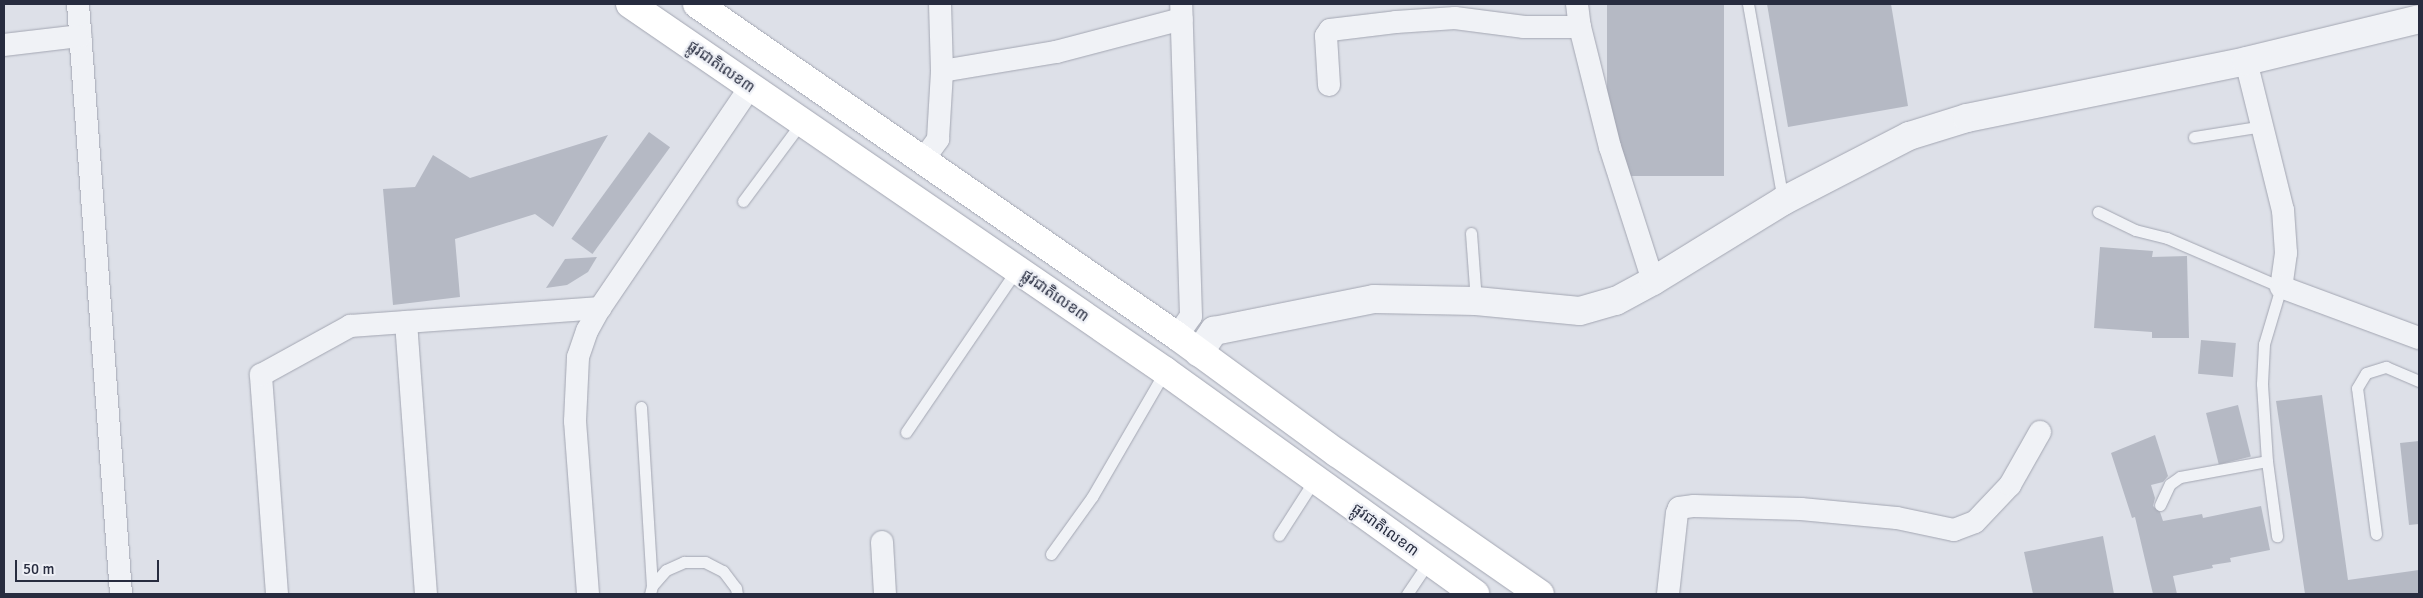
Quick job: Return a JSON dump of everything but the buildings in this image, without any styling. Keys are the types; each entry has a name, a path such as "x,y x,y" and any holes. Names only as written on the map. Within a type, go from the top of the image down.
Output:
{"highway":[{"name":"ផ្លូវជាតិលេខ៣","path":"630,4 1165,371 1471,593"},
{"path":"697,4 924,160 1184,326 1199,353 1540,594"}],"street":[{"path":"78,4 121,594"},
{"path":"924,160 938,139 942,71 940,4"},
{"path":"1577,4 1580,27 1610,147 1653,281"},
{"path":"942,71 1056,52 1181,11 1184,326 1214,331 1374,299 1476,301 1580,311 1616,301 1653,281 1783,201 1909,136 1967,118 2246,61 2417,21"},
{"path":"1329,85 1326,36 1330,30 1396,13 1524,27 1580,27"},
{"path":"4,45 80,36"},
{"path":"2246,61 2282,210 2286,253 2281,287 2419,338"},
{"path":"588,594 575,421 578,357 587,331 600,308 750,87"},
{"path":"277,594 261,375 350,326 600,308"},
{"path":"406,322 426,594"},
{"path":"1199,353 1214,331"},
{"path":"1668,594 1676,513 1679,508 1694,506 1811,510 1897,518 1954,530 1976,522 2010,485 2040,432"},
{"path":"882,542 885,594"}],"lane":[{"path":"1748,4 1783,201"},
{"path":"743,201 801,123"},
{"path":"2194,137 2263,126"},
{"path":"2098,212 2134,230 2167,238 2281,287 2264,344 2262,384 2267,461 2277,536"},
{"path":"1471,233 1476,301"},
{"path":"906,432 1017,269"},
{"path":"2376,534 2357,388 2366,373 2386,367 2419,381"},
{"path":"1051,554 1092,497 1165,371"},
{"path":"640,407 651,590"},
{"path":"2160,505 2170,484 2180,477 2267,461"},
{"path":"1279,535 1315,479"},
{"path":"1407,594 1428,561"},
{"path":"651,590 666,570 684,562 705,562 723,571 736,588 737,594"}]}
